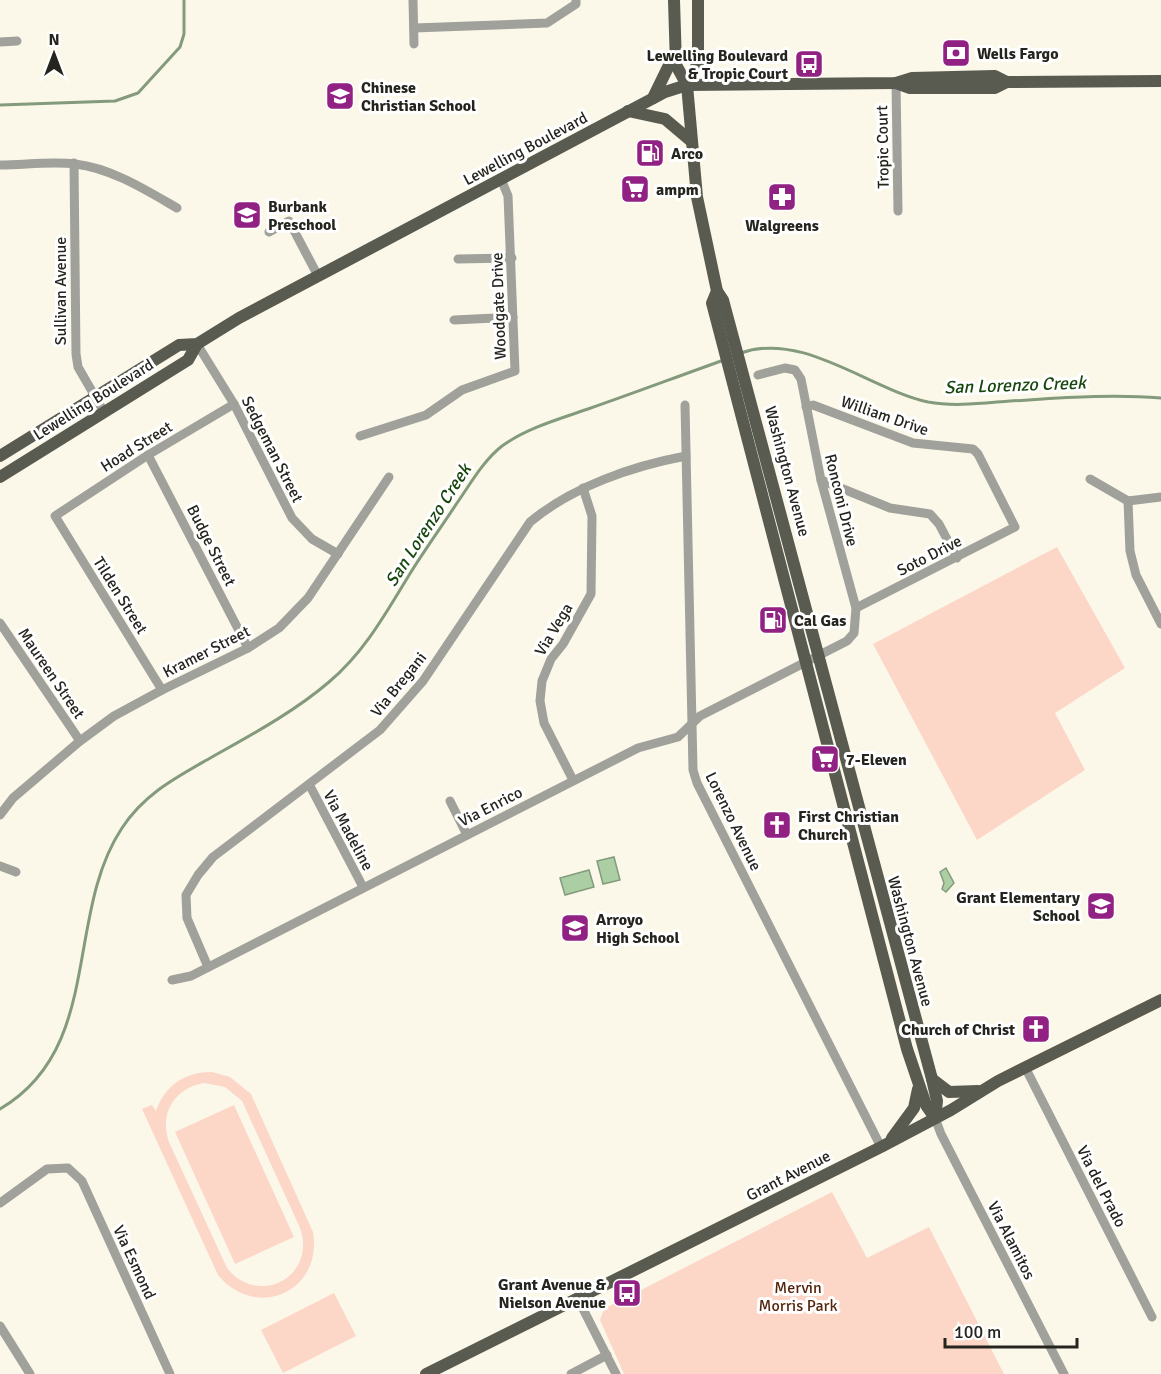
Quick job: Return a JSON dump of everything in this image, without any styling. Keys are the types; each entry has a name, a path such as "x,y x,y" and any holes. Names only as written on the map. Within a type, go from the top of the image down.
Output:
{"main road":[{"name":"Washington Avenue","path":"674,0 676,65 687,85 697,197 717,291 712,303 728,341 818,656 932,1079 937,1101 935,1118"},
{"name":"Washington Avenue","path":"687,85 698,63 698,0"},
{"path":"653,98 676,48"},
{"name":"Lewelling Boulevard","path":"0,456 179,345 197,344 318,276 628,111 653,98 687,85 896,83 910,88 995,88 1007,82 1161,81"},
{"path":"628,111 665,119 691,141"},
{"name":"Lewelling Boulevard","path":"0,477 188,360 197,344"},
{"name":"Washington Avenue","path":"736,370 806,662 907,1048 926,1106 935,1118"},
{"name":"Grant Avenue","path":"426,1374 884,1145 982,1090 1161,1000"},
{"path":"932,1079 950,1092 982,1090"},
{"path":"884,1145 914,1108 918,1082"}],"street":[{"path":"413,0 414,44"},
{"path":"414,28 546,23 576,4 576,0"},
{"path":"0,42 16,41"},
{"name":"Tropic Court","path":"896,83 898,211"},
{"path":"0,165 74,164 98,169 138,186 177,208"},
{"name":"Sullivan Avenue","path":"74,164 76,354 78,367 104,412"},
{"name":"Woodgate Drive","path":"360,436 426,415 462,390 515,371 508,196 501,179"},
{"path":"269,232 289,221 318,276"},
{"path":"458,259 512,258"},
{"path":"454,320 513,317"},
{"name":"Sedgeman Street","path":"197,344 234,404 292,518 312,539 339,554"},
{"name":"Ronconi Drive","path":"758,375 785,368 795,369 803,385 821,480 856,609 853,634 846,641 818,656"},
{"name":"Hoad Street","path":"55,516 148,455 234,404"},
{"name":"Lorenzo Avenue","path":"685,405 693,770 697,783 884,1145"},
{"name":"William Drive","path":"806,407 813,405 913,443 973,449 978,453 1015,527"},
{"name":"Budge Street","path":"148,455 248,648"},
{"name":"Via Bregani","path":"208,967 187,918 186,896 198,875 213,857 310,786 380,730 423,681 530,522 553,503 583,489 660,461 686,456"},
{"name":"Kramer Street","path":"0,814 13,798 80,741 114,716 248,648 279,628 308,598 389,477"},
{"path":"1090,479 1128,501 1161,497"},
{"path":"821,480 890,508 930,514 939,524 957,558"},
{"name":"Via Vega","path":"573,780 544,723 540,701 542,681 551,659 563,644 591,594 592,516 583,489"},
{"path":"1128,501 1130,551 1136,575 1161,624"},
{"name":"Tilden Street","path":"55,516 162,690"},
{"name":"Soto Drive","path":"856,609 1015,527"},
{"name":"Maureen Street","path":"0,623 80,741"},
{"name":"Via Enrico","path":"172,980 190,976 638,748 678,737 700,716 818,656"},
{"name":"Via Madeline","path":"310,786 363,887"},
{"path":"450,801 467,835"},
{"path":"0,866 16,872"},
{"name":"Via del Prado","path":"1026,1069 1152,1317"},
{"name":"Via Alamitos","path":"935,1118 941,1134 1064,1374"},
{"name":"Via Esmond","path":"0,1203 47,1169 68,1168 82,1182 170,1374"},
{"path":"578,1299 616,1374"},
{"path":"0,1326 30,1374"},
{"path":"571,1374 607,1355"}],"green space":[{"path":"1057,547 1125,668 1055,713 1085,770 977,840 873,644"},
{"path":"212,1072 230,1077 251,1094 313,1232 313,1253 308,1270 297,1284 283,1293 267,1297 250,1296 233,1289 218,1275 142,1109 152,1105 156,1111 165,1094 177,1082 193,1074","holes":["204,1083 225,1087 242,1101 300,1228 303,1245 300,1260 293,1272 282,1281 269,1286 254,1285 240,1280 227,1268 166,1131 168,1112 178,1096 185,1090"]},
{"path":"234,1105 294,1237 235,1264 175,1132"},
{"name":"Mervin Morris Park","path":"832,1192 867,1258 929,1227 1004,1374 624,1374 600,1320 604,1309"},
{"path":"334,1293 356,1336 283,1373 261,1330"}],"shaded area":[{"path":"614,857 620,880 603,884 597,861"},
{"path":"946,868 954,883 946,892 942,889 944,883 940,872"},
{"path":"589,870 594,887 565,895 560,878"}],"waterway":[{"path":"0,105 115,101 138,93 180,47 184,34 184,0"},
{"name":"San Lorenzo Creek","path":"741,353 764,348 812,355 883,386 928,402 969,404 1104,396 1161,398"},
{"name":"San Lorenzo Creek","path":"0,1109 33,1083 55,1052 69,1016 93,900 104,863 122,828 141,805 174,779 287,713 316,693 342,670 354,658 374,630 478,473 502,446 544,424 724,360"}],"place":[{"name":"Wells Fargo","path":"956,53"},
{"name":"Lewelling Boulevard & Tropic Court","path":"809,64"},
{"name":"Chinese Christian School","path":"340,96"},
{"name":"Arco","path":"650,153"},
{"name":"ampm","path":"635,189"},
{"name":"Walgreens","path":"782,197"},
{"name":"Burbank Preschool","path":"247,215"},
{"name":"Cal Gas","path":"773,620"},
{"name":"7-Eleven","path":"825,759"},
{"name":"First Christian Church","path":"777,825"},
{"name":"Grant Elementary School","path":"1101,906"},
{"name":"Arroyo High School","path":"575,928"},
{"name":"Church of Christ","path":"1036,1029"},
{"name":"Grant Avenue & Nielson Avenue","path":"627,1293"}]}
